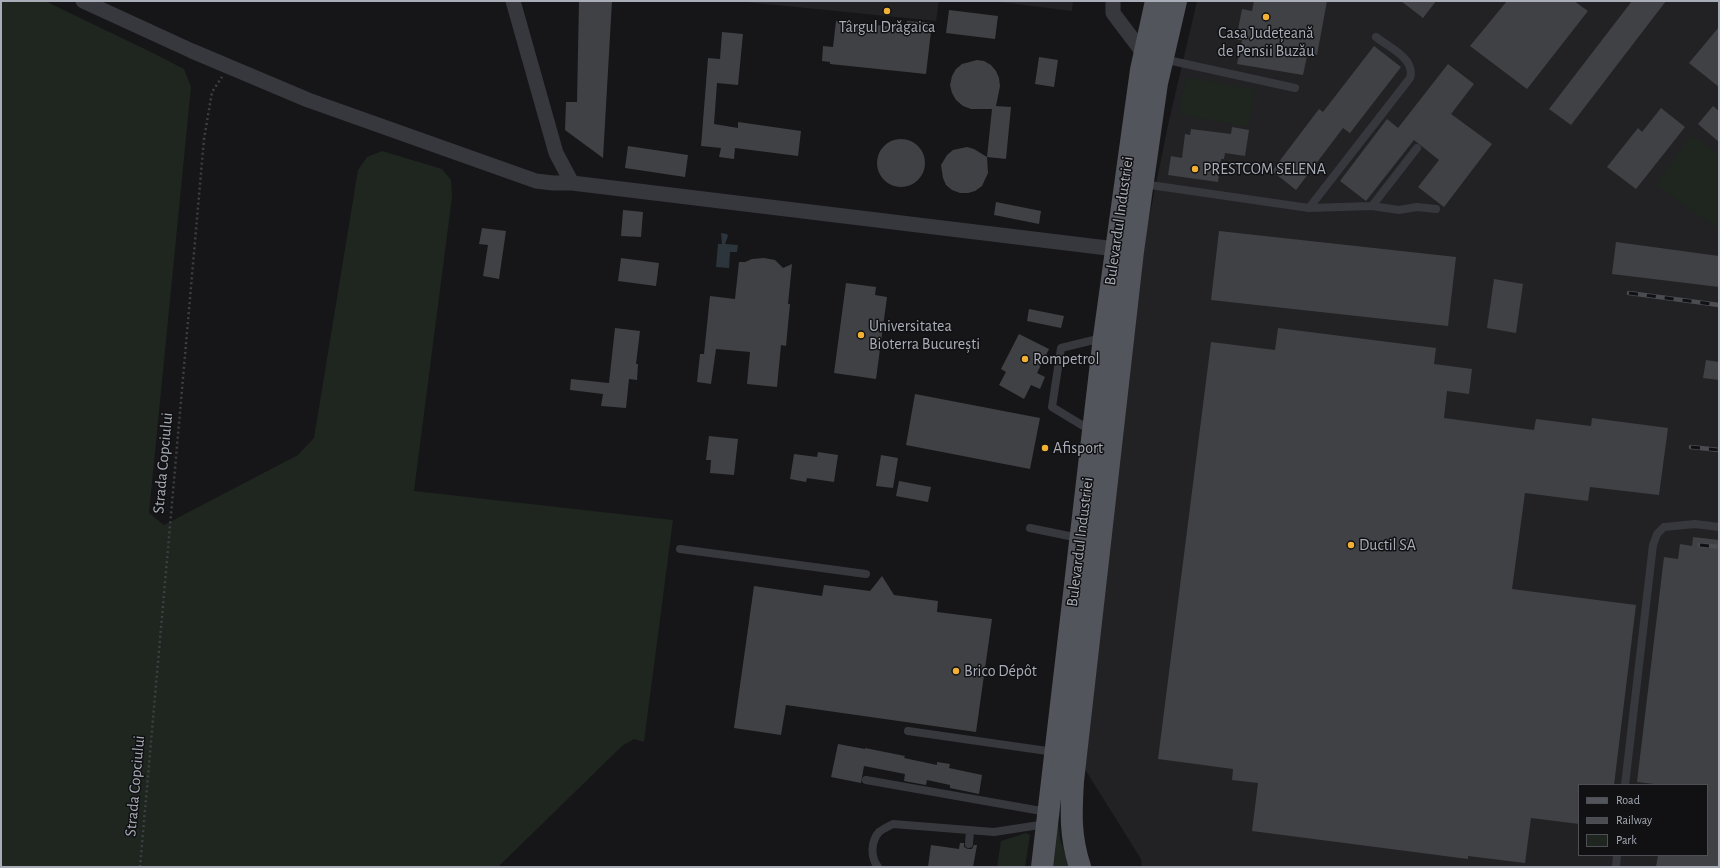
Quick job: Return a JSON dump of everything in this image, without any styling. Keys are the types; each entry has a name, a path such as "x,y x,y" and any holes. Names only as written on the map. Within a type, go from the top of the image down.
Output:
{"main road":[{"name":"Bulevardul Industriei","path":"1042,867 1055,752 1090,540 1113,338 1156,1"},
{"name":"Bulevardul Industriei","path":"1124,250 1143,184 1157,83 1150,53 1176,1"},
{"name":"Bulevardul Industriei","path":"1080,867 1072,836 1071,815 1090,540 1093,432 1113,338"}],"street":[{"path":"83,1 230,67 308,100 536,181 572,183 1124,250"},
{"path":"513,1 556,152 572,183"},
{"path":"1113,1 1113,13 1150,53"}],"lane":[{"path":"1147,1 1150,53 1295,88"},
{"path":"1309,208 1410,78 1412,72 1410,65 1406,60 1376,37"},
{"path":"1372,206 1417,148"},
{"path":"1143,184 1309,208 1372,206 1399,210 1417,207 1436,209"},
{"path":"1093,432 1052,407 1061,348 1113,338"},
{"path":"1626,784 1653,546 1657,534 1664,527 1695,524 1719,527"},
{"path":"1030,528 1090,540"},
{"path":"680,549 866,574"},
{"path":"908,731 1055,752"},
{"path":"866,780 1047,818"},
{"path":"878,867 872,853 873,841 880,831 893,824 994,832 1047,818"},
{"path":"969,844 970,830"},
{"path":"1616,867 1617,856"}],"path":[{"name":"Strada Copciului","path":"140,867 204,139 212,92 230,67"}],"shaded area":[{"name":"Târgul Drăgaica","path":"736,1 939,1 936,21"},
{"path":"992,1 1073,1 1072,11"},
{"path":"1197,1 1719,1 1719,867 1142,867 1141,859 1081,763 1135,287 1168,125"},
{"path":"721,233 727,234 728,236 725,244 738,245 737,252 730,252 729,268 716,267 718,244 722,244"}],"green space":[{"path":"1,1 45,1 184,69 191,87 149,513 164,525 298,455 314,438 358,170 367,157 382,151 442,169 451,180 452,197 414,491 673,520 644,742 634,739 622,746 498,867 1,867"},
{"path":"1186,77 1255,90 1248,127 1179,114"},
{"path":"1691,135 1719,154 1719,229 1656,185"},
{"path":"1058,820 1060,839 1070,867 1047,867"},
{"path":"1026,833 1030,835 1025,867 997,867 1001,841"}],"building":[{"path":"579,1 612,1 603,158 565,130 566,102 577,102"},
{"path":"1254,1 1327,1 1317,55 1307,56 1303,75 1237,64 1242,40 1236,40 1242,9 1252,11"},
{"path":"1401,1 1436,1 1423,18"},
{"path":"1507,1 1574,1 1588,11 1527,89 1470,46"},
{"path":"1632,1 1666,1 1571,125 1549,109"},
{"path":"949,10 998,16 995,39 946,33"},
{"path":"836,21 906,28 907,21 932,23 926,74 830,64 830,62 822,61 823,46 833,47"},
{"path":"1719,27 1719,87 1689,63"},
{"path":"722,32 743,34 738,85 717,83 714,124 738,128 738,122 801,131 798,156 735,148 734,159 719,157 721,148 701,146 708,58 720,59"},
{"path":"1374,46 1401,67 1350,133 1343,128 1296,190 1272,171 1319,109 1323,112"},
{"path":"1039,57 1058,60 1054,87 1035,84"},
{"path":"977,60 984,61 991,65 999,78 1000,86 996,106 1011,107 1006,159 987,157 992,109 971,109 963,106 956,100 952,93 950,85 952,76 956,69 962,64"},
{"path":"1448,64 1474,84 1451,114 1492,144 1444,207 1418,187 1439,160 1414,140 1366,201 1340,181 1387,119 1398,128"},
{"path":"1713,106 1719,111 1719,142 1698,124"},
{"path":"1661,108 1685,127 1636,189 1607,167 1638,128 1642,132"},
{"path":"1232,127 1249,130 1245,156 1225,153 1224,159 1221,159 1218,182 1168,175 1171,156 1182,158 1185,134 1190,135 1191,129 1231,134"},
{"path":"896,139 906,139 918,146 925,158 925,168 918,180 906,187 896,187 888,183 881,176 877,168 877,158 881,150 888,143"},
{"path":"628,146 688,155 685,177 625,168"},
{"path":"967,147 974,149 987,157 988,173 982,186 975,191 960,193 952,190 946,185 943,178 941,165 947,155 953,150"},
{"path":"996,202 1041,211 1039,224 994,215"},
{"path":"623,210 643,212 641,237 621,236"},
{"path":"482,228 506,231 499,279 483,276 488,245 479,244"},
{"path":"1219,231 1456,257 1448,326 1211,300"},
{"path":"1616,242 1719,256 1719,287 1612,274"},
{"path":"621,258 659,263 656,286 618,281"},
{"path":"764,258 775,260 783,268 792,264 786,346 781,345 777,387 747,384 750,352 716,349 711,384 697,382 700,354 704,354 710,296 735,299 739,262"},
{"path":"1494,279 1523,284 1516,333 1487,328"},
{"name":"Universitatea Bioterra București","path":"846,283 876,287 875,295 887,297 876,379 834,373"},
{"path":"1029,309 1064,316 1061,328 1027,321"},
{"path":"615,328 640,331 636,364 638,364 637,380 629,379 626,408 601,406 603,394 570,390 571,379 609,383"},
{"name":"Ductil SA","path":"1278,328 1436,348 1434,364 1472,369 1469,394 1447,391 1444,418 1534,430 1536,419 1591,426 1592,418 1668,428 1659,495 1590,487 1588,501 1525,493 1512,589 1636,605 1614,784 1578,784 1578,824 1531,818 1525,863 1468,856 1468,859 1252,831 1258,783 1232,780 1233,769 1158,759 1211,342 1275,350"},
{"name":"Rompetrol","path":"1019,334 1049,349 1037,373 1045,377 1040,389 1031,385 1024,399 999,385 1006,372 1001,369"},
{"path":"1706,360 1719,362 1719,380 1703,378"},
{"path":"915,394 1040,418 1030,469 906,445"},
{"path":"709,436 738,439 734,475 710,473 711,460 706,460"},
{"path":"818,452 838,455 834,482 807,478 806,482 790,479 794,454 817,457"},
{"path":"881,455 898,458 893,488 876,486"},
{"path":"899,481 931,487 928,502 896,496"},
{"path":"1693,537 1719,540 1719,867 1656,867 1658,856 1708,856 1708,784 1654,784 1637,782 1664,557 1678,559 1680,544 1692,546"},
{"path":"882,576 894,595 938,601 937,612 992,619 976,732 786,705 781,735 734,728 754,586 822,596 824,585 870,591"},
{"path":"838,744 905,756 904,758 937,765 937,762 950,764 949,768 982,775 979,794 950,788 950,785 927,780 926,785 904,781 905,774 864,766 861,783 831,777"},
{"path":"960,843 964,843 964,847 968,849 972,849 974,845 977,845 973,867 928,867 931,845 959,849"}],"railway":[{"path":"1629,293 1719,305"},
{"path":"1691,447 1719,450"},
{"path":"1700,545 1719,547"}],"place":[{"name":"Târgul Drăgaica","path":"887,11"},
{"name":"Casa Județeană de Pensii Buzău","path":"1266,17"},
{"name":"PRESTCOM SELENA","path":"1195,169"},
{"name":"Universitatea Bioterra București","path":"861,335"},
{"name":"Rompetrol","path":"1025,359"},
{"name":"Afisport","path":"1045,448"},
{"name":"Ductil SA","path":"1351,545"},
{"name":"Brico Dépôt","path":"956,671"}]}
